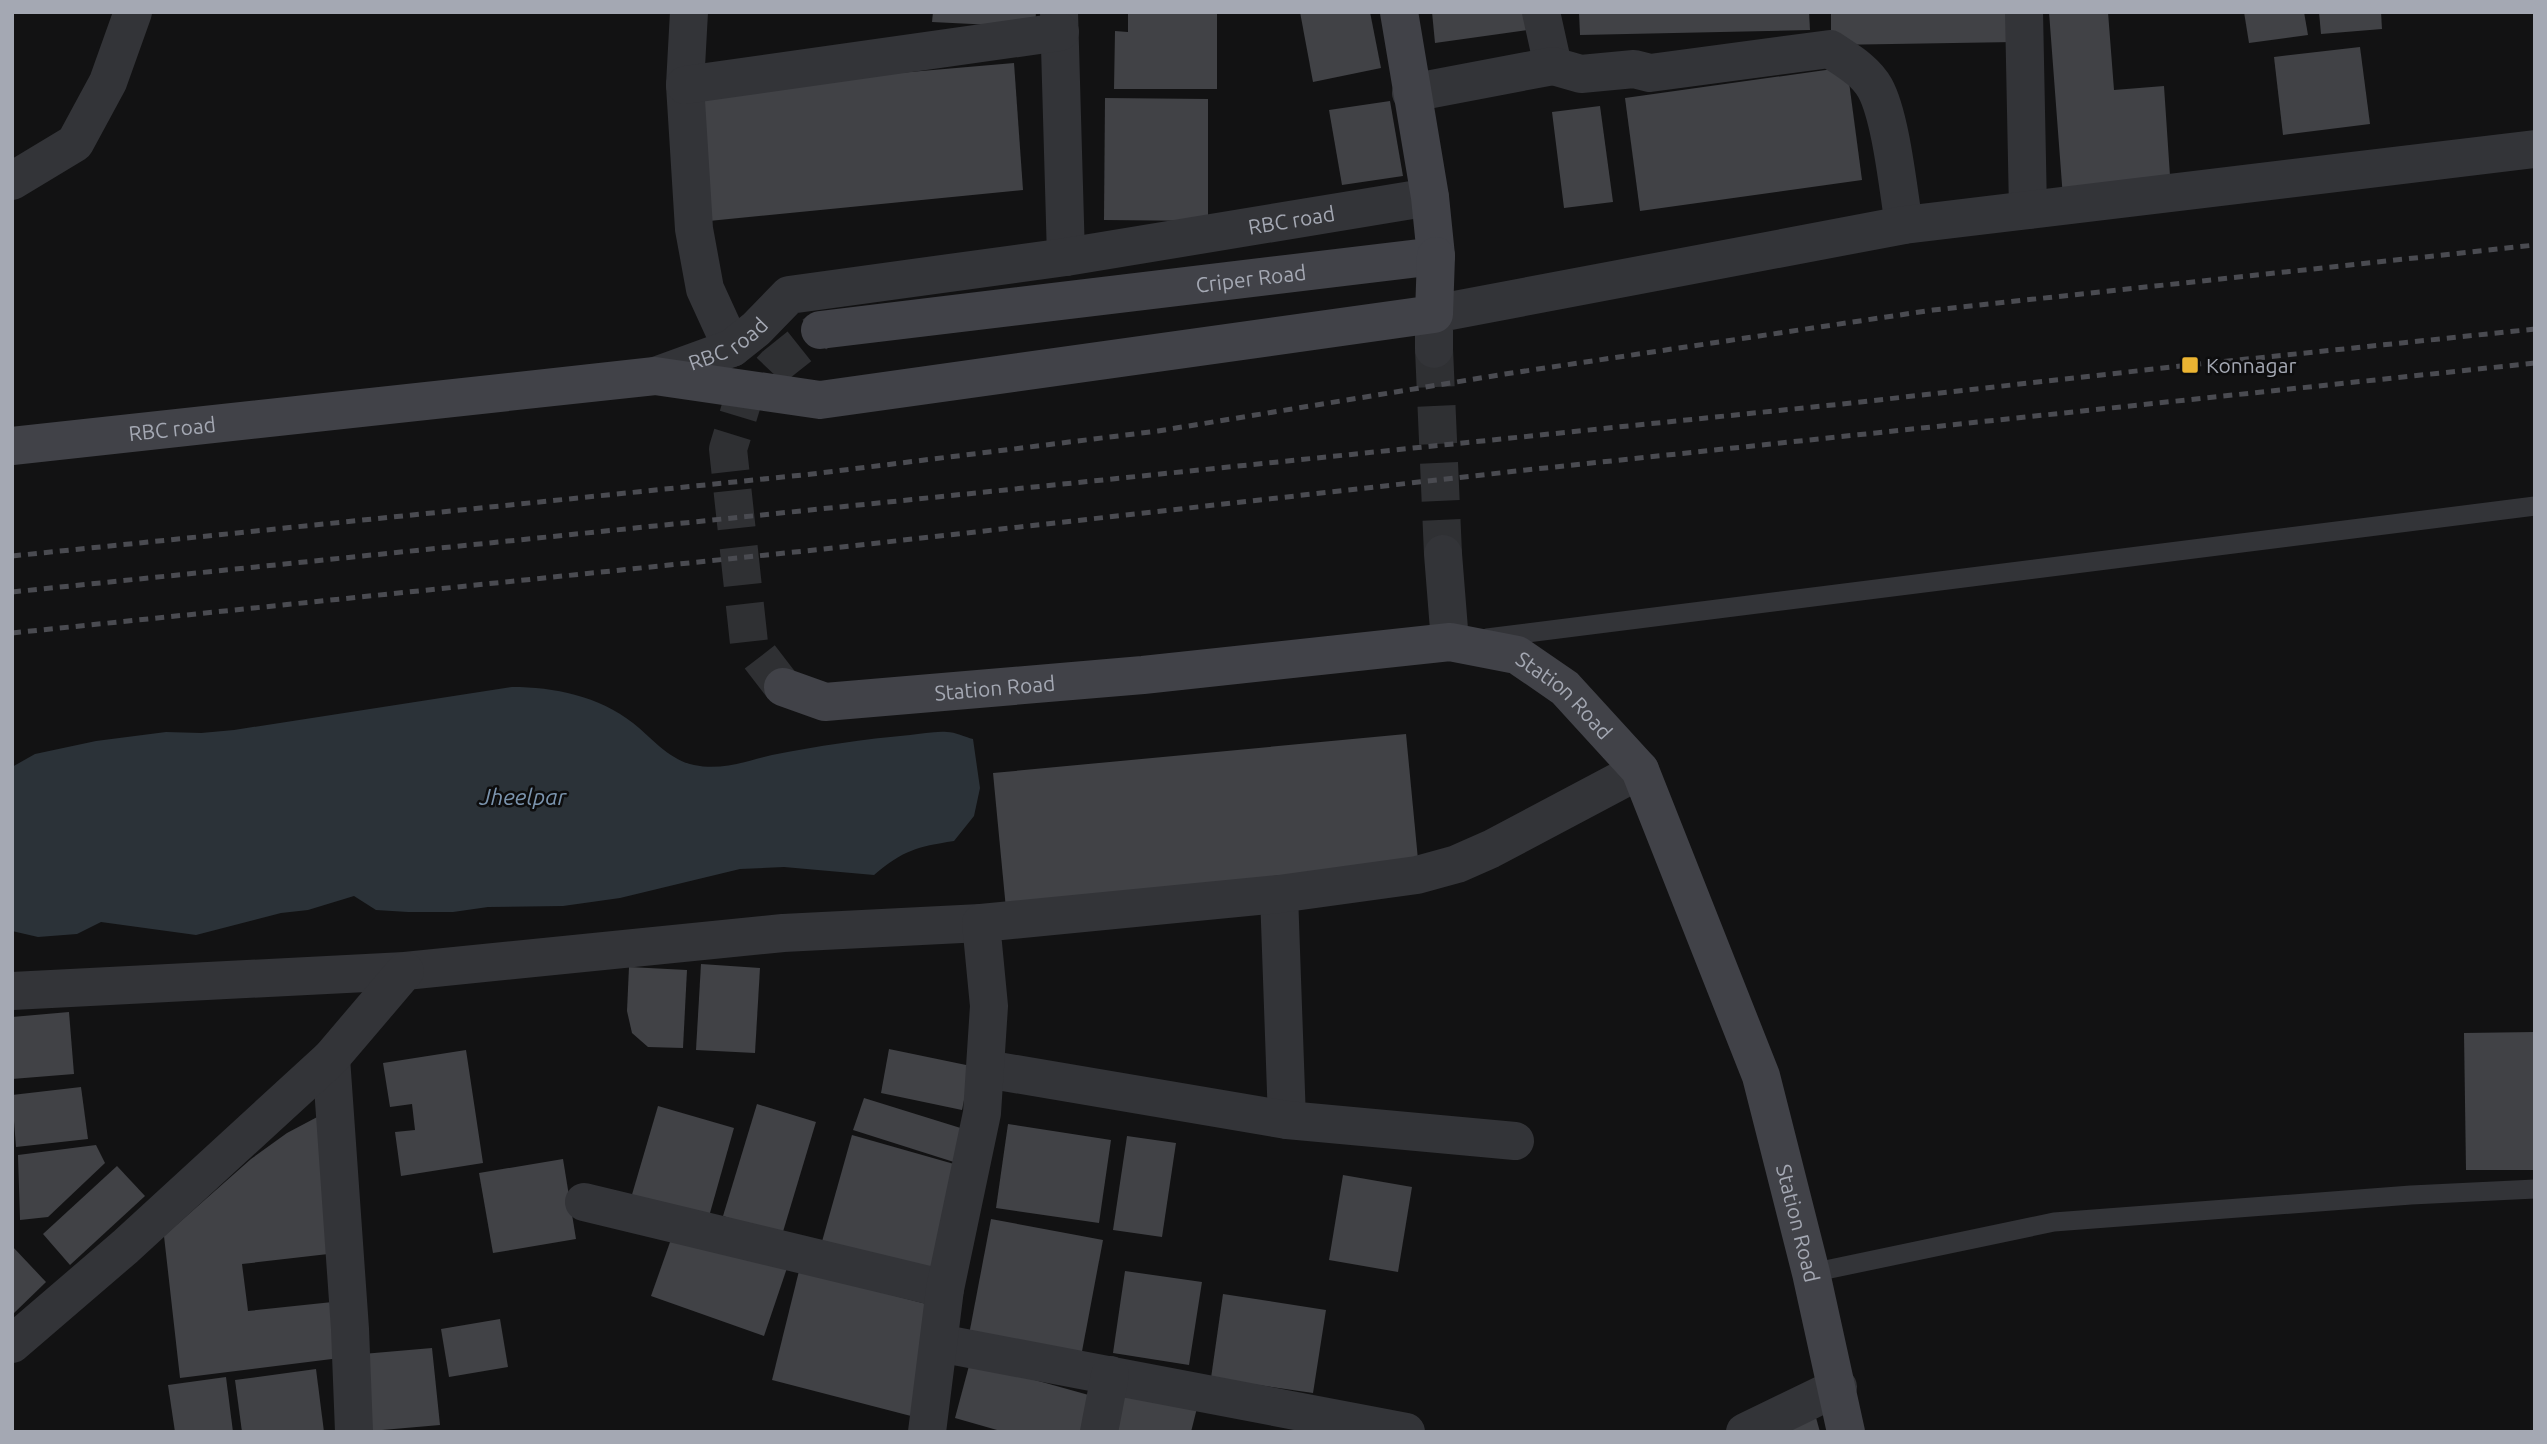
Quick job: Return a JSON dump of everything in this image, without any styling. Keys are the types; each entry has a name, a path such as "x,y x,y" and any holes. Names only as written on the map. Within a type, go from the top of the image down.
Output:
{"main road":[{"path":"654,376 820,400 1434,331 1436,256 1430,197 1399,12"},
{"name":"Criper Road","path":"820,330 1436,256"},
{"name":"RBC road","path":"12,446 654,376"},
{"name":"Station Road","path":"783,687 825,702 1143,675 1450,642 1517,654 1565,688 1640,770 1761,1076 1811,1273 1846,1432"}],"street":[{"path":"12,181 75,143 108,82 133,12"},
{"path":"689,12 685,85 694,229 705,289 732,348"},
{"path":"1541,12 1553,66"},
{"path":"2024,12 2028,210"},
{"path":"685,85 1059,22 1066,257"},
{"path":"1411,93 1553,66 1581,74 1634,69 1650,73 1830,49 1860,69 1875,88 1885,119 1904,225"},
{"path":"1434,331 1904,225 2535,149"},
{"name":"RBC road","path":"654,376 732,348 789,295 1066,257 1430,197"},
{"path":"1443,554 1450,642"},
{"path":"12,991 405,971 783,933 981,923 1279,894 1417,875 1457,864 1491,849 1640,770"},
{"path":"1279,894 1287,1120"},
{"path":"927,1432 945,1289 982,1113 989,1006 981,923"},
{"path":"12,1344 125,1247 331,1058 405,971"},
{"path":"331,1058 350,1329 354,1432"},
{"path":"986,1069 1287,1120 1515,1141"},
{"path":"584,1202 945,1289"},
{"path":"939,1343 1406,1432"},
{"path":"1099,1432 1111,1375"},
{"path":"1745,1432 1838,1387"}],"lane":[{"path":"1450,642 2535,506"},
{"path":"1811,1273 2054,1223 2411,1195 2535,1189"}],"water":[{"name":"Jheelpar","path":"512,687 560,691 606,706 633,723 661,748 677,758 704,767 858,741 950,732 973,739 980,788 974,816 954,841 911,851 874,875 784,867 740,869 620,898 563,906 488,907 453,912 376,910 354,896 308,910 281,913 196,935 101,922 77,934 38,937 12,931 12,767 35,754 96,741 166,732 234,730"}],"building":[{"path":"933,12 1036,12 1035,27 932,22"},
{"path":"1128,12 1217,12 1217,89 1114,89 1115,31 1128,32"},
{"path":"1300,12 1370,12 1381,68 1313,82"},
{"path":"1432,12 1533,12 1535,29 1435,43"},
{"path":"1579,12 1809,12 1810,30 1580,35"},
{"path":"1831,12 2014,12 2015,42 1831,45"},
{"path":"2049,12 2108,12 2114,90 2164,86 2171,191 2063,198"},
{"path":"2244,12 2304,12 2308,35 2249,43"},
{"path":"2319,12 2381,12 2382,29 2321,34"},
{"path":"2360,47 2370,124 2283,135 2274,57"},
{"path":"1014,63 1023,190 699,222 689,91"},
{"path":"1847,67 1862,180 1640,211 1625,98"},
{"path":"1105,98 1208,99 1208,221 1104,220"},
{"path":"1390,101 1403,176 1342,185 1329,110"},
{"path":"1600,106 1613,202 1564,208 1552,112"},
{"path":"1406,734 1419,870 1006,909 993,773"},
{"path":"701,964 760,968 755,1053 696,1050"},
{"path":"629,967 687,970 683,1048 648,1047 632,1033 627,1011"},
{"path":"69,1012 74,1074 12,1079 12,1017"},
{"path":"2535,1032 2535,1170 2466,1170 2464,1033"},
{"path":"889,1049 971,1066 962,1110 881,1093"},
{"path":"466,1050 483,1163 401,1176 395,1132 415,1130 412,1104 390,1107 383,1063"},
{"path":"81,1087 88,1139 16,1147 12,1095"},
{"path":"864,1098 967,1130 957,1163 853,1130"},
{"path":"757,1104 816,1122 782,1235 723,1216"},
{"path":"658,1106 734,1128 708,1220 631,1198"},
{"path":"321,1115 337,1253 242,1264 248,1311 342,1301 348,1357 180,1378 164,1236 251,1159 287,1133"},
{"path":"1008,1124 1111,1140 1099,1223 996,1208"},
{"path":"852,1135 961,1166 931,1276 821,1245"},
{"path":"1127,1136 1176,1143 1162,1237 1113,1230"},
{"path":"96,1145 105,1163 48,1217 20,1220 18,1155"},
{"path":"563,1159 576,1239 493,1253 479,1173"},
{"path":"117,1166 145,1196 70,1265 43,1234"},
{"path":"1343,1175 1412,1187 1398,1272 1329,1260"},
{"path":"991,1219 1103,1240 1080,1362 968,1340"},
{"path":"675,1228 787,1268 764,1336 651,1296"},
{"path":"12,1246 46,1282 12,1315"},
{"path":"799,1271 938,1307 911,1416 772,1380"},
{"path":"1125,1271 1202,1282 1189,1365 1113,1353"},
{"path":"1223,1294 1326,1310 1313,1393 1211,1378"},
{"path":"500,1319 508,1367 449,1377 441,1329"},
{"path":"432,1348 440,1425 359,1432 351,1355"},
{"path":"970,1362 1103,1399 1094,1432 1004,1432 955,1418"},
{"path":"316,1369 324,1432 242,1432 235,1380"},
{"path":"226,1377 233,1432 175,1432 168,1385"},
{"path":"1117,1389 1197,1408 1191,1432 1107,1432"},
{"path":"1815,1414 1820,1432 1755,1432"}],"tunnel":[{"path":"783,687 749,643 728,449 743,400 776,365 820,330"},
{"path":"1434,349 1443,554"}],"railway":[{"path":"12,556 812,474 1158,431 1505,374 1933,310 2535,245"},
{"path":"12,592 1842,404 2535,329"},
{"path":"12,633 824,549 1526,470 2535,363"}],"place":[{"name":"Konnagar","path":"2190,365"}]}
